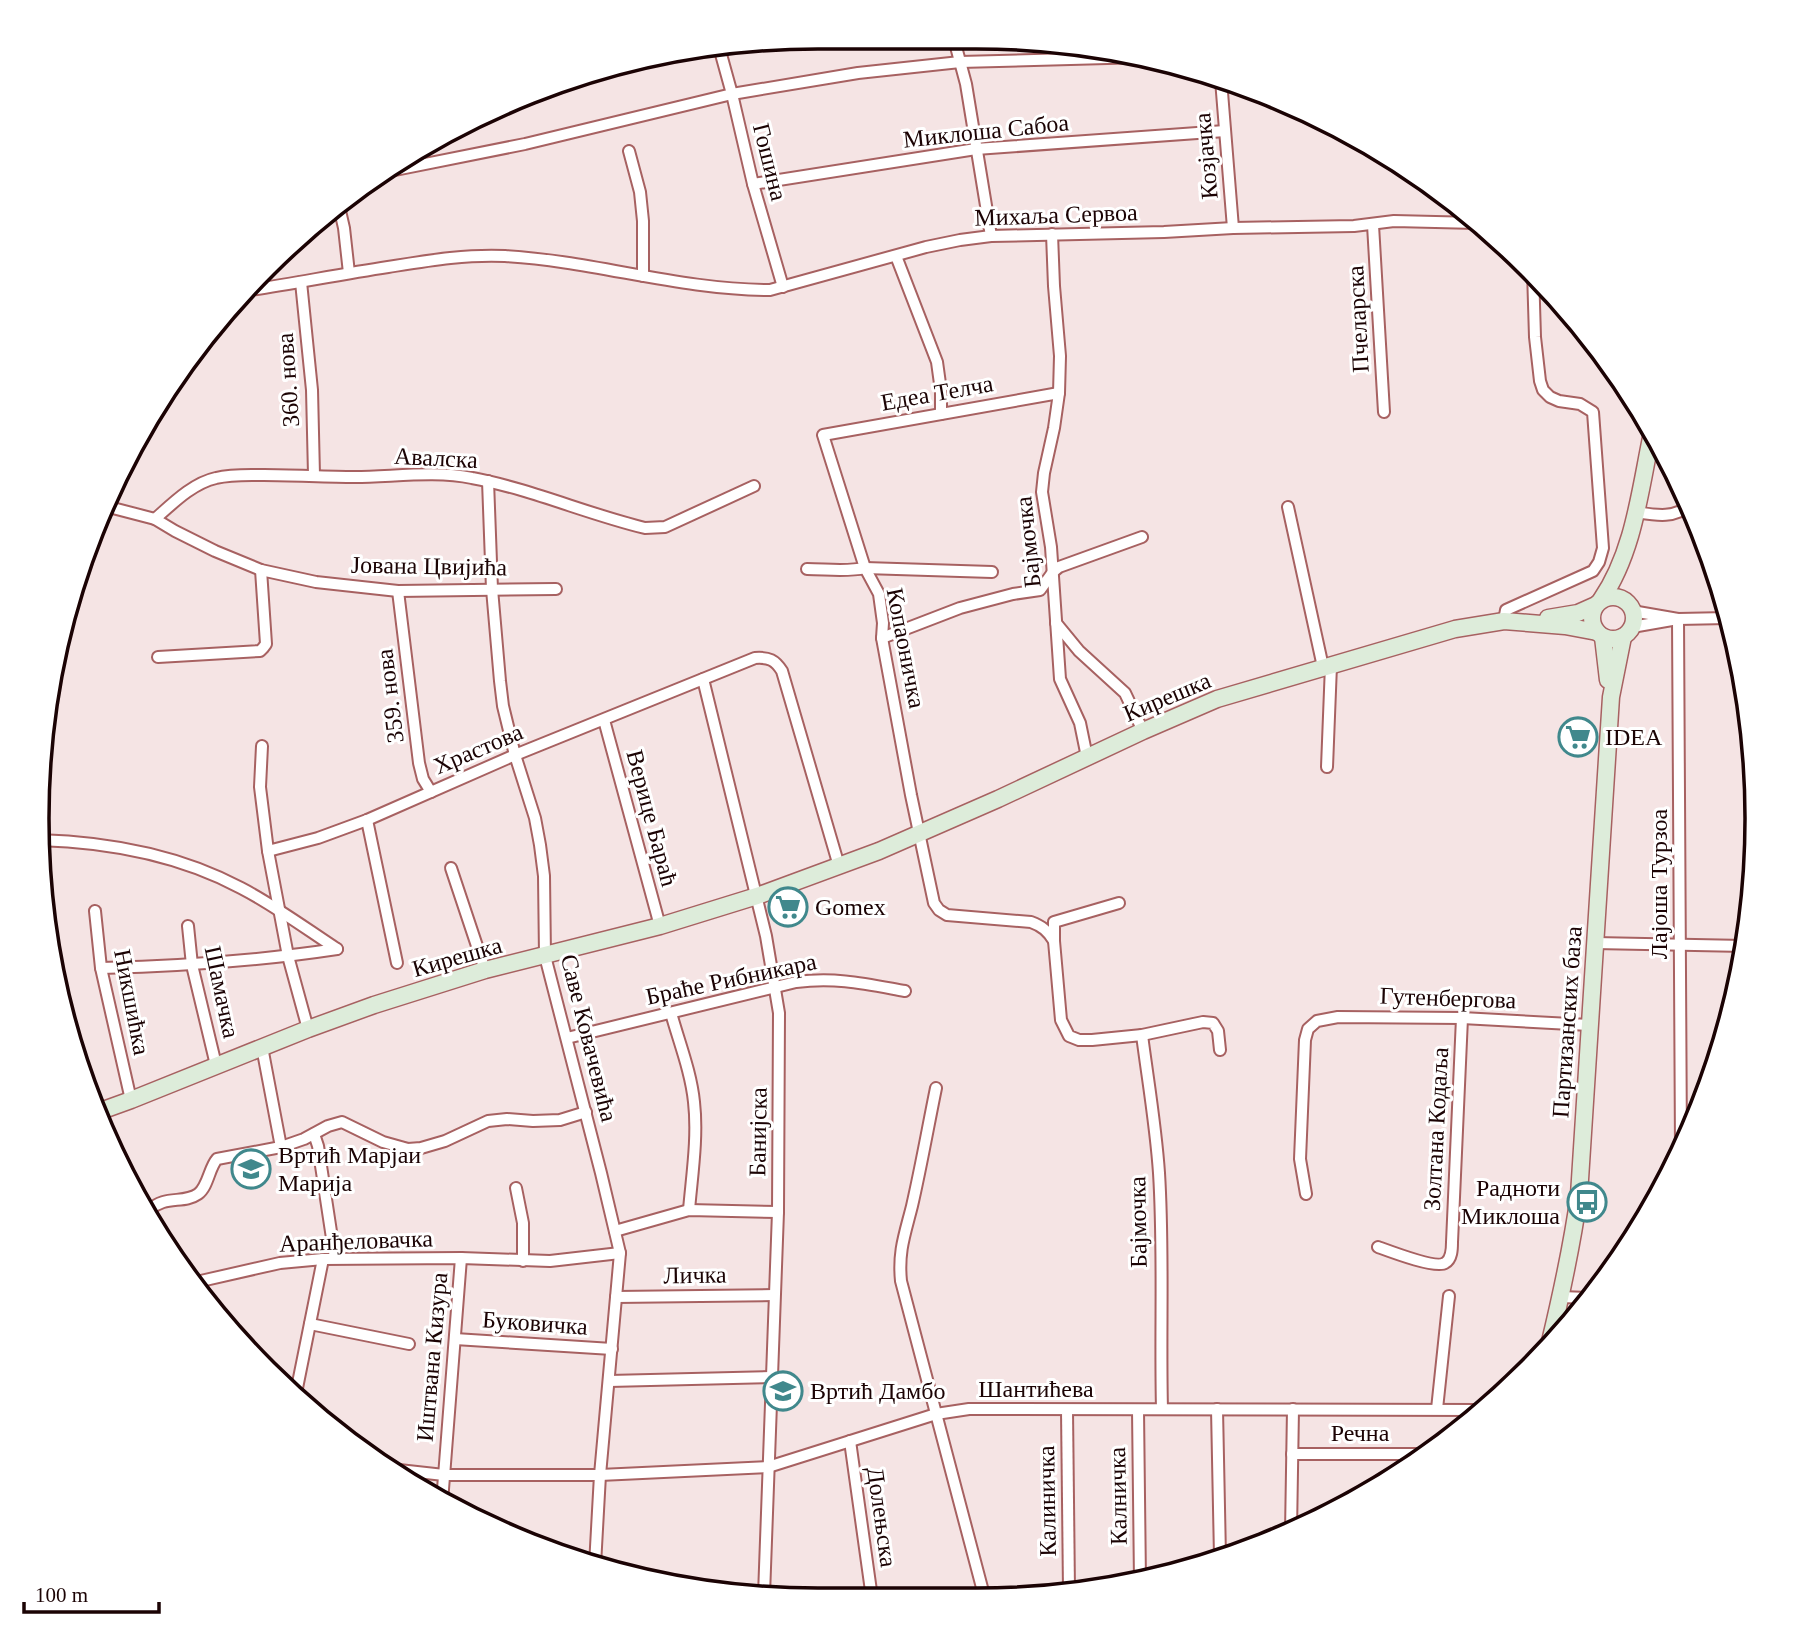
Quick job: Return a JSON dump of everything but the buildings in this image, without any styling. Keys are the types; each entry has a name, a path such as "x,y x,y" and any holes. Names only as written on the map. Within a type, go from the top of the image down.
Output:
{"street":[{"path":"957,49 966,84 991,236"},
{"name":"Гошина","path":"721,56 753,184 783,287"},
{"path":"410,167 526,144 732,94 858,73 960,62 1091,58"},
{"name":"Козјачка","path":"1222,90 1233,228"},
{"name":"Миклоша Сабоа","path":"753,184 976,149 1225,131"},
{"path":"629,151 640,192 643,276"},
{"path":"341,215 349,274"},
{"name":"Михаља Сервоа","path":"261,288 413,263 503,256 748,290 770,290 960,240 991,236 1373,225 1394,221 1462,223"},
{"name":"Пчеларска","path":"1373,225 1384,412"},
{"name":"Бајмочка","path":"1052,234 1060,356 1059,393 1042,492 1051,547 1060,679 1080,723 1087,757"},
{"path":"896,256 937,362 941,414"},
{"name":"360. нова","path":"301,282 312,390 314,475"},
{"path":"1504,621 1506,610 1594,571 1603,548 1593,412 1580,404 1550,397 1540,382 1534,289"},
{"name":"Едеа Телча","path":"823,435 1059,393"},
{"name":"Копаоничка","path":"823,435 865,568 878,594 883,623 882,638 920,833"},
{"path":"1629,620 1611,639 1600,635 1591,619 1592,612 1618,574 1631,531 1649,447"},
{"name":"Авалска","path":"155,519 197,485 234,475 468,477 645,528 665,527 754,485"},
{"name":"Саве Ковачевића","path":"488,481 492,589 500,681 503,706 535,818 540,845 544,876 545,956 620,1253 596,1555"},
{"path":"1288,508 1327,666 1327,767"},
{"name":"Јована Цвијића","path":"115,509 155,519 215,551 261,570 316,582 398,591 556,589"},
{"path":"1635,512 1666,516 1680,511"},
{"name":"Партизанских база","path":"1554,1326 1574,1234 1579,1195 1611,697 1629,620 1626,577 1631,531"},
{"path":"882,638 960,608 1040,590 1059,567 1142,537"},
{"path":"807,569 992,572"},
{"path":"158,657 263,649 266,644 261,570"},
{"name":"359. нова","path":"398,591 419,763 423,779 432,792"},
{"path":"1599,603 1608,597 1623,600 1629,620"},
{"name":"Кирешка","path":"1528,622 1578,613 1599,603"},
{"path":"1629,620 1657,624 1678,618 1719,618"},
{"name":"Лајоша Турзоа","path":"1678,618 1681,1125"},
{"name":"Кирешка","path":"106,1109 374,1005 485,970 660,926 757,896 839,866 998,799 1217,699 1455,629 1504,621 1573,626 1600,635"},
{"path":"1056,623 1079,651 1125,692 1143,731"},
{"name":"Партизанских база","path":"1600,635 1611,697"},
{"path":"703,679 755,658 766,657 776,662 782,671 839,866"},
{"name":"Храстова","path":"268,851 367,821 515,755 703,679"},
{"name":"Банијска","path":"703,679 757,896 779,1013 778,1212 764,1586"},
{"name":"Верице Бараћ","path":"604,720 660,926"},
{"path":"262,746 260,787 268,851 288,956 308,1029"},
{"path":"367,821 397,963"},
{"path":"920,833 934,903 939,911 953,916 1031,922 1040,925 1054,941"},
{"path":"50,840 85,842 139,851 186,865 243,889 337,948 288,956 192,965 101,968"},
{"path":"451,868 485,970"},
{"path":"1040,925 1119,903"},
{"name":"Никшићка","path":"95,911 101,968 131,1100"},
{"path":"1054,922 1061,1020 1069,1035 1079,1040 1093,1040 1142,1035 1203,1022 1213,1023 1218,1031 1220,1050"},
{"name":"Шамачка","path":"188,926 192,965 216,1065"},
{"path":"1595,943 1734,946"},
{"name":"Браће Рибникара","path":"567,1038 796,982 842,980 905,992"},
{"path":"671,1013 694,1100 689,1210"},
{"name":"Гутенбергова","path":"1306,1194 1300,1159 1305,1040 1308,1028 1317,1021 1338,1017 1462,1018 1589,1025"},
{"name":"Золтана Кодаља","path":"1377,1247 1441,1265 1449,1259 1462,1018"},
{"name":"Бајмочка","path":"1142,1035 1159,1171 1162,1230 1162,1409"},
{"path":"262,1047 281,1147"},
{"path":"936,1088 899,1262 904,1296 982,1588"},
{"path":"154,1206 163,1201 194,1197 202,1192 218,1158 281,1147 342,1122 383,1142 408,1149 444,1141 488,1121 560,1120 586,1112"},
{"path":"314,1134 335,1258"},
{"path":"516,1188 523,1223 523,1261"},
{"path":"615,1231 689,1210 778,1212"},
{"name":"Аранђеловачка","path":"203,1280 280,1263 335,1258 550,1261 620,1253"},
{"name":"Иштвана Кизура","path":"443,1490 461,1258"},
{"path":"298,1385 323,1259"},
{"name":"Личка","path":"616,1297 774,1296"},
{"path":"1437,1409 1449,1296"},
{"path":"1561,1297 1577,1298"},
{"path":"310,1324 409,1344"},
{"name":"Буковичка","path":"455,1339 612,1349"},
{"path":"609,1381 771,1377"},
{"path":"1217,1409 1220,1548"},
{"path":"1291,1520 1293,1409"},
{"name":"Шантићева","path":"412,1472 444,1475 600,1475 768,1467 950,1410 1468,1410"},
{"name":"Калиничка","path":"1066,1410 1069,1582"},
{"name":"Калничка","path":"1138,1410 1140,1570"},
{"name":"Долењска","path":"850,1441 871,1588"},
{"name":"Речна","path":"1292,1454 1409,1454"}],"place":[{"name":"IDEA","path":"1578,737"},
{"name":"Gomex","path":"788,907"},
{"name":"Вртић Марјаи Марија","path":"251,1169"},
{"name":"Радноти Миклоша","path":"1587,1202"},
{"name":"Вртић Дамбо","path":"783,1391"}]}
